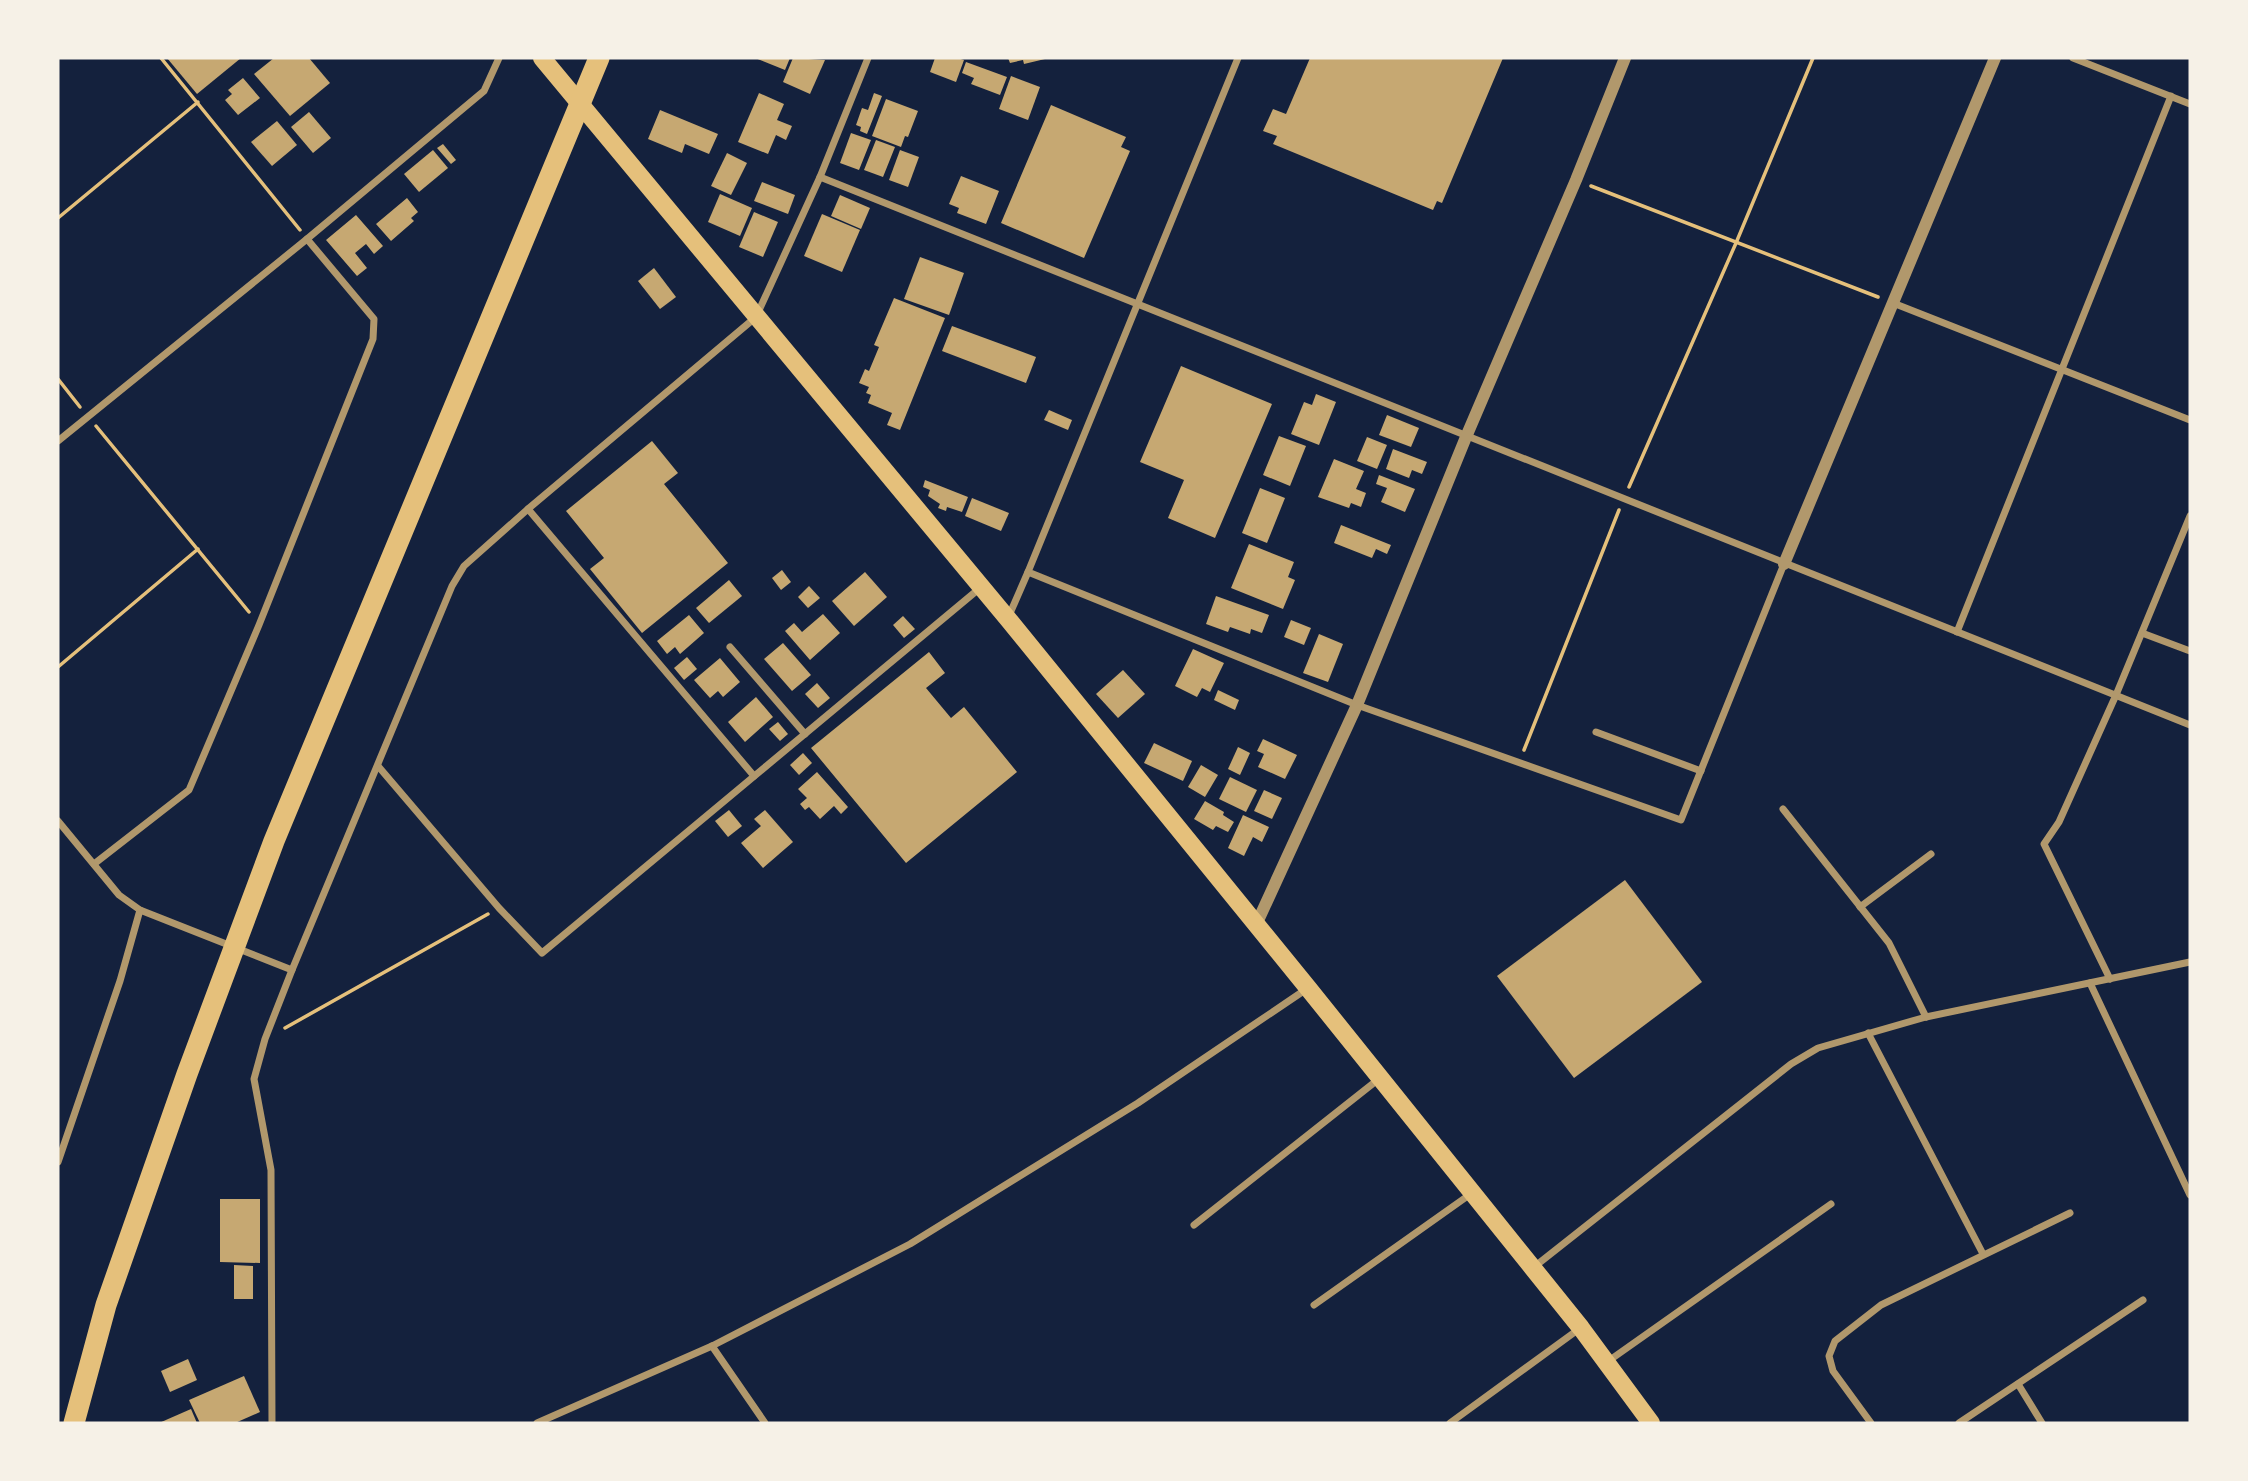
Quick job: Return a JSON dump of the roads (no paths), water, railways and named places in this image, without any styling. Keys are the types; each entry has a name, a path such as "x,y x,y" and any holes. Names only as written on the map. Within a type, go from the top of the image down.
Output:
{"highway":[{"path":"74,1423 106,1305 187,1074 274,841 600,58"}],"main road":[{"path":"542,58 1008,619 1308,988 1581,1328 1651,1423"}],"street":[{"path":"58,441 484,91 499,58"},
{"path":"272,1423 271,1170 254,1079 265,1039 292,970 453,586 464,566 528,509 756,317 820,177 867,58"},
{"path":"1008,619 1237,58"},
{"path":"1256,926 1357,705 1625,58"},
{"path":"1028,572 1357,705 1681,820 1784,564 1995,58"},
{"path":"2073,58 2190,104"},
{"path":"1956,632 2171,96"},
{"path":"820,177 2190,725"},
{"path":"94,864 189,790 259,625 373,339 374,319 307,239"},
{"path":"1893,303 2190,420"},
{"path":"528,509 754,776"},
{"path":"2110,979 2044,845 2059,822 2116,695 2190,516"},
{"path":"378,766 499,908 542,953 981,587"},
{"path":"2142,633 2190,651"},
{"path":"730,647 805,734"},
{"path":"1596,732 1701,771"},
{"path":"1783,809 1889,943 1926,1017"},
{"path":"58,821 119,895 140,910 292,970"},
{"path":"1860,907 1931,854"},
{"path":"58,1162 120,981 140,910"},
{"path":"1532,1268 1791,1064 1818,1048 1926,1017 2190,962"},
{"path":"2091,983 2190,1195"},
{"path":"537,1423 712,1346 910,1244 1138,1103 1308,988"},
{"path":"1868,1033 1983,1254"},
{"path":"1194,1225 1381,1078"},
{"path":"1314,1305 1473,1192"},
{"path":"1607,1363 1831,1204"},
{"path":"1871,1423 1833,1371 1829,1356 1835,1341 1881,1305 2070,1213"},
{"path":"1959,1423 2143,1300"},
{"path":"1450,1423 1581,1328"},
{"path":"712,1346 765,1423"},
{"path":"2018,1384 2042,1423"}]}
